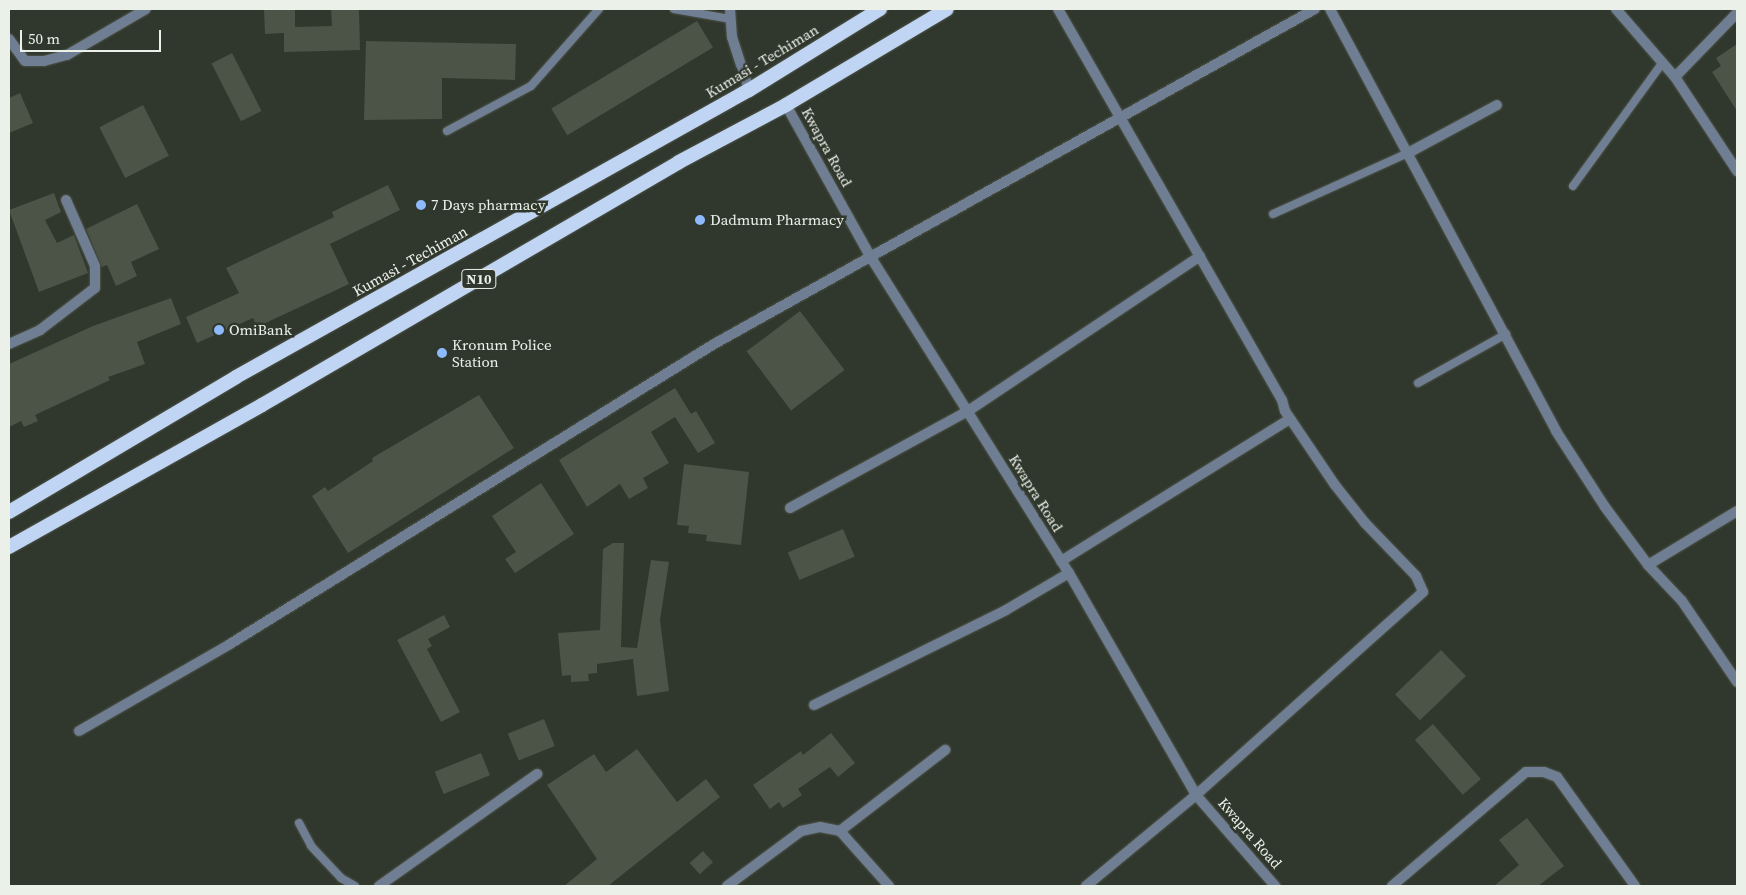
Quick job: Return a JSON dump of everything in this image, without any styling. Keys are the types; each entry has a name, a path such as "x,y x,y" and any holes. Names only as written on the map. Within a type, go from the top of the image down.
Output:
{"highway":[{"name":"Kumasi - Techiman","path":"9,512 236,377 749,90 880,9"},
{"name":"N10","path":"9,547 262,405 671,167 786,105 947,9"}],"street":[{"path":"9,39 24,61 44,61 67,55 146,9"},
{"path":"1058,9 1200,256 1290,419 1335,485 1365,523 1423,585 1423,592 1196,795 1086,886"},
{"path":"79,731 230,644 714,344 1315,9"},
{"path":"1330,9 1506,334 1556,431 1605,507 1648,565 1682,601 1737,682"},
{"path":"1616,9 1675,77 1737,171"},
{"path":"1675,77 1737,13"},
{"path":"731,14 732,37 749,90"},
{"name":"Kwapra Road","path":"786,105 870,256 1069,573 1196,795 1275,886"},
{"path":"1408,153 1497,105"},
{"path":"9,344 40,330 95,288 95,266 66,200"},
{"path":"790,508 968,411 1200,256"},
{"path":"1061,561 1290,419"},
{"path":"1648,565 1737,511"},
{"path":"814,704 1006,610 1069,573"},
{"path":"840,831 944,750"},
{"path":"1392,886 1526,772 1544,772 1557,777 1635,886"},
{"path":"379,886 537,774"},
{"path":"727,886 801,831 820,827 840,831 889,886"}],"lane":[{"path":"447,131 531,86 599,9"},
{"path":"674,9 731,14"},
{"path":"1573,186 1663,62"},
{"path":"1273,214 1408,153"},
{"path":"1418,383 1506,334"},
{"path":"299,823 311,846 341,878 355,886"}],"building":[{"path":"264,9 295,9 295,27 332,26 331,9 359,9 360,50 284,52 284,33 265,34"},
{"path":"697,21 713,48 567,135 551,109"},
{"path":"366,41 516,44 515,80 442,78 442,119 364,120"},
{"path":"1737,44 1737,111 1712,72 1721,66 1716,58"},
{"path":"232,53 262,111 241,121 212,63"},
{"path":"20,93 33,123 9,133 9,98"},
{"path":"143,105 169,156 125,178 99,127"},
{"path":"388,185 400,210 330,244 349,284 257,327 253,318 197,343 186,317 239,293 226,268 334,217 332,212"},
{"path":"54,193 61,212 45,220 57,243 74,235 88,273 39,292 9,210"},
{"path":"137,204 159,249 131,262 137,276 116,286 107,265 102,267 86,229"},
{"path":"171,298 181,324 137,342 145,364 108,377 110,380 35,415 38,421 24,427 21,421 9,427 9,364 93,326"},
{"path":"800,311 845,370 791,410 746,351"},
{"path":"675,388 691,414 696,411 715,443 698,453 675,417 651,432 669,463 643,478 648,488 629,499 620,484 587,507 559,460"},
{"path":"479,395 514,448 348,553 312,496 325,487 328,491 373,461 372,458"},
{"path":"684,464 749,472 741,545 706,541 707,535 688,533 689,526 677,525"},
{"path":"541,483 574,534 515,573 505,559 516,552 492,516"},
{"path":"843,529 855,557 799,580 788,552"},
{"path":"613,543 624,543 621,647 637,648 651,560 669,562 660,620 669,691 637,696 633,659 597,664 597,673 588,674 589,681 571,682 571,675 562,676 558,633 600,630 603,549"},
{"path":"444,615 450,627 428,639 432,646 427,649 460,712 441,722 397,640"},
{"path":"1441,650 1466,676 1420,720 1395,694"},
{"path":"544,719 555,746 519,760 508,734"},
{"path":"1433,724 1481,779 1463,795 1415,740"},
{"path":"831,733 855,763 838,777 830,767 798,789 802,795 783,808 779,802 770,809 753,785 801,751 803,755"},
{"path":"637,749 677,802 706,779 720,797 608,886 564,886 597,859 547,785 594,754 606,772"},
{"path":"481,753 490,775 444,794 435,772"},
{"path":"1527,818 1564,866 1538,886 1494,886 1519,865 1499,840"},
{"path":"703,851 713,862 700,874 690,863"}],"place":[{"name":"7 Days pharmacy","path":"421,205"},
{"name":"Dadmum Pharmacy","path":"700,220"},
{"name":"OmiBank","path":"219,330"},
{"name":"Kronum Police Station","path":"442,353"}]}
